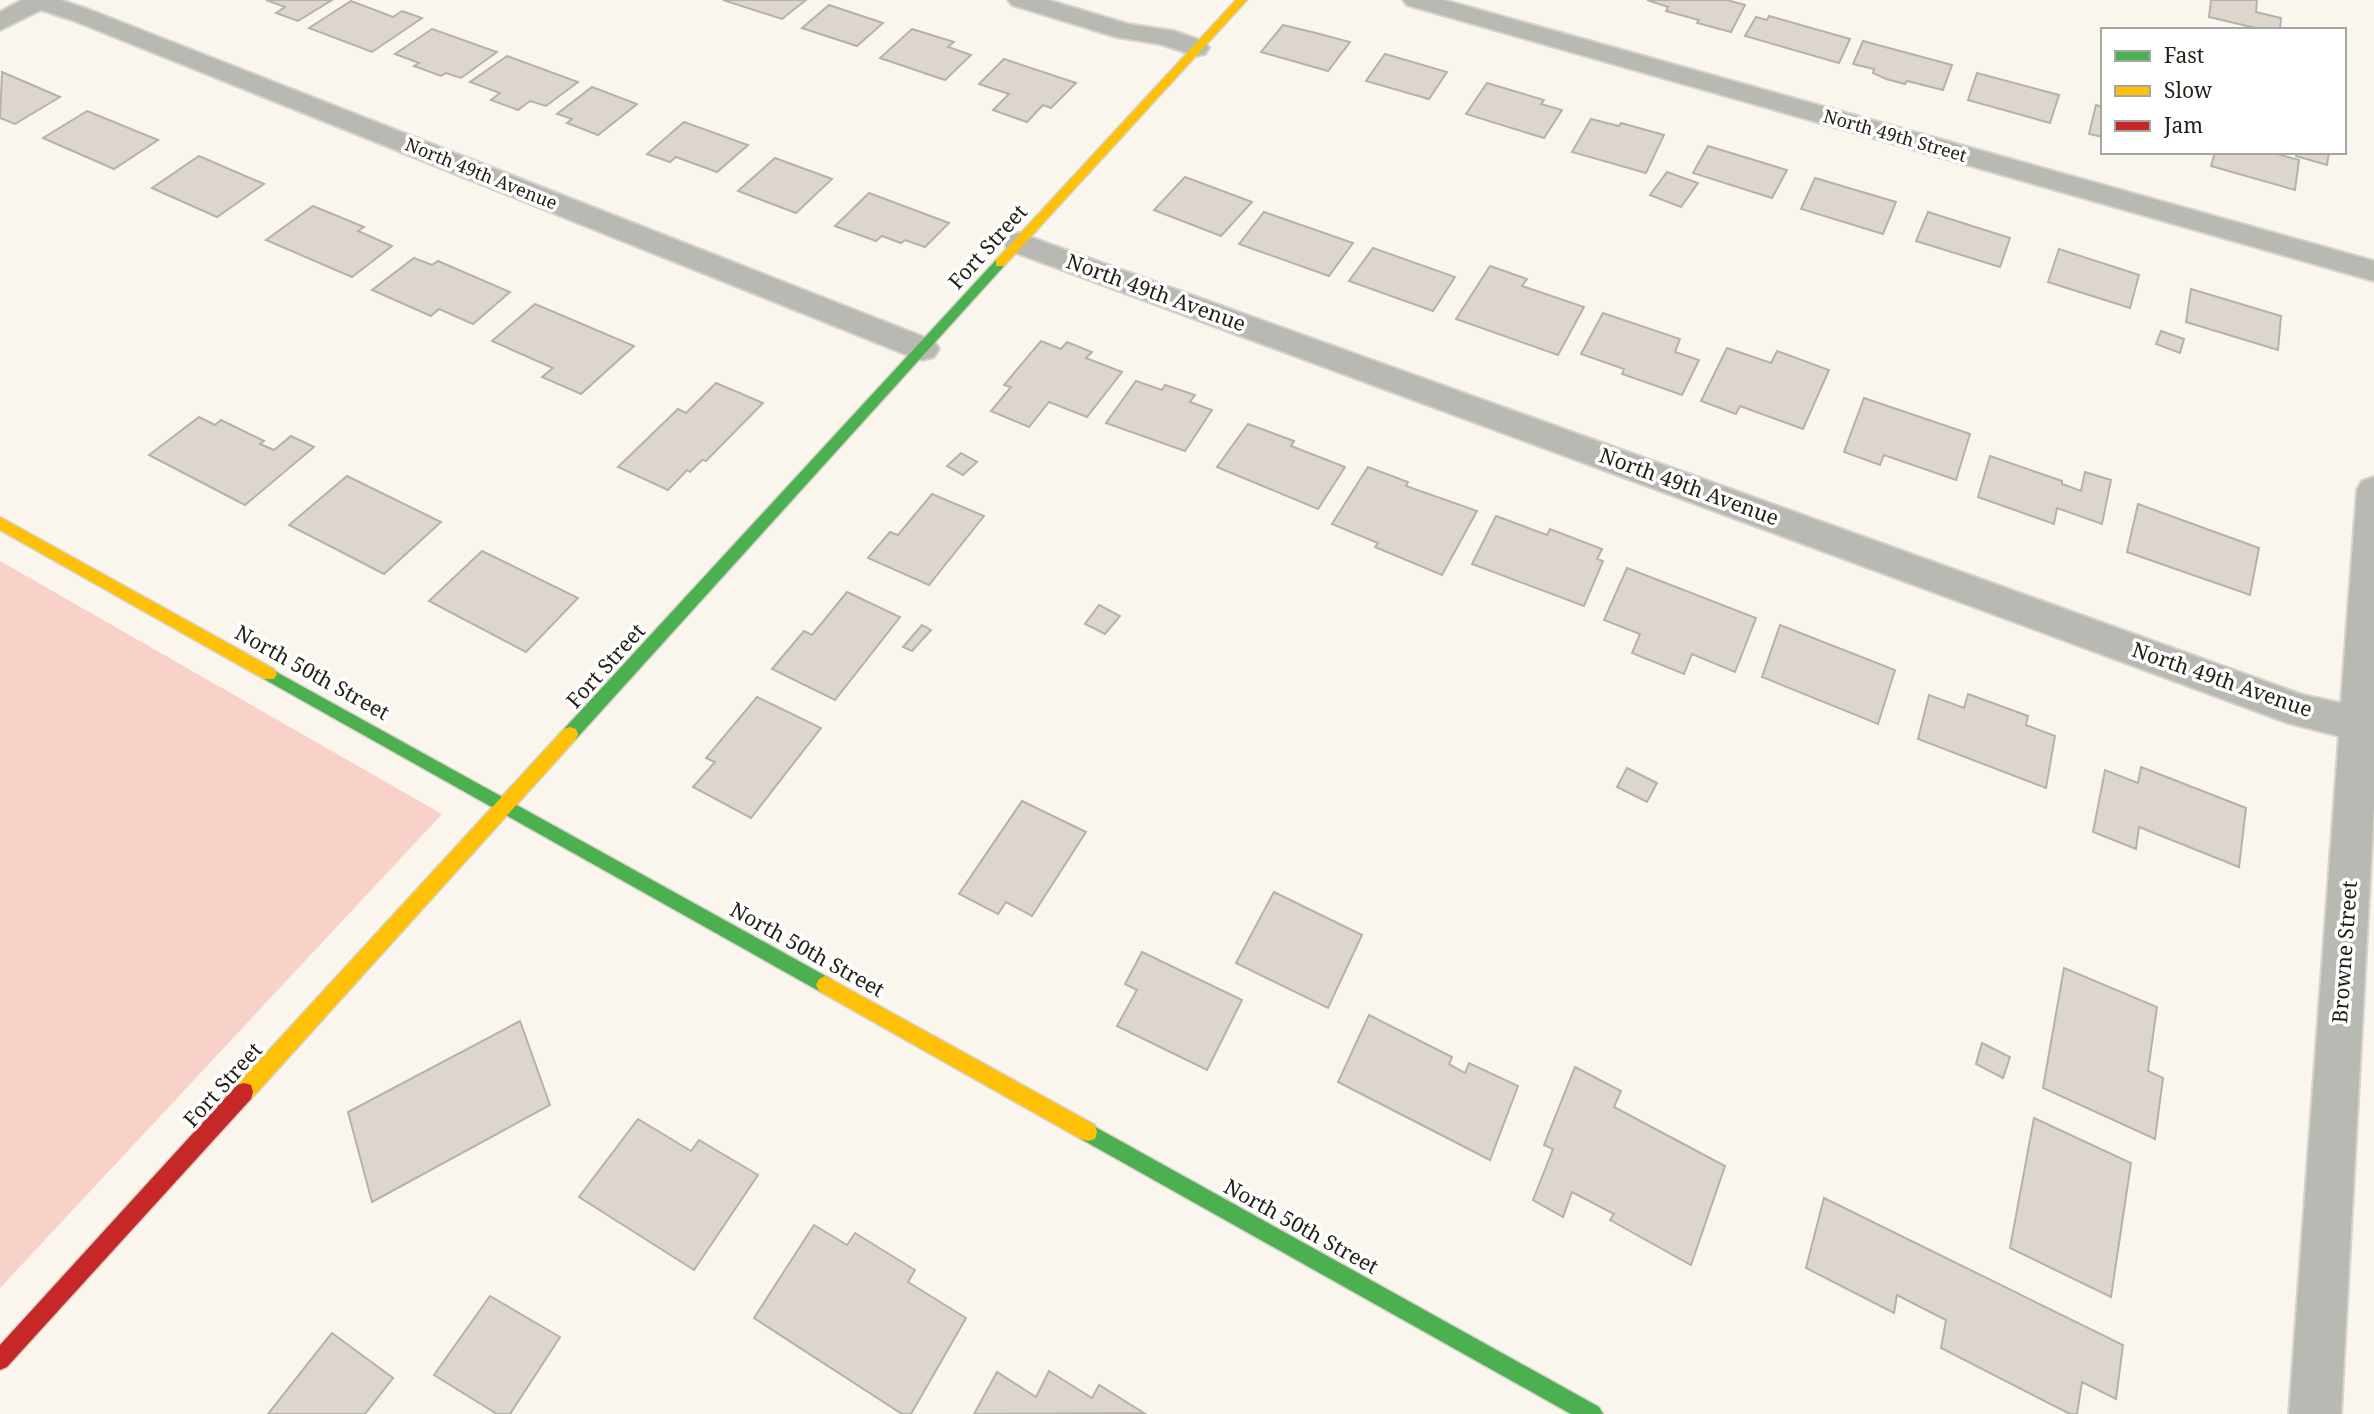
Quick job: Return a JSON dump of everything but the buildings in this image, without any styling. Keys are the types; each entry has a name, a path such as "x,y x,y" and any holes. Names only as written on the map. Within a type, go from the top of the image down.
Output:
{"street":[{"path":"1021,0 1125,31 1165,37 1196,48"},
{"name":"Fort Street","path":"0,1360 1242,0"},
{"name":"North 49th Street","path":"1416,0 2374,271"},
{"path":"0,22 40,1"},
{"name":"North 49th Avenue","path":"40,1 923,349"},
{"name":"North 49th Avenue","path":"1019,243 2302,711 2360,724"},
{"name":"Browne Street","path":"2315,1414 2374,490"},
{"name":"North 50th Street","path":"0,523 1592,1414"}],"shaded area":[{"path":"0,561 442,814 0,1288"}],"traffic: fast":[{"path":"570,734 1000,263"},
{"path":"269,674 825,985"},
{"path":"1088,1132 1592,1414"}],"traffic: slow":[{"path":"1000,263 1242,0"},
{"path":"0,523 269,674"},
{"path":"244,1092 570,734"},
{"path":"825,985 1088,1132"}],"traffic: jam":[{"path":"0,1360 244,1092"}]}
